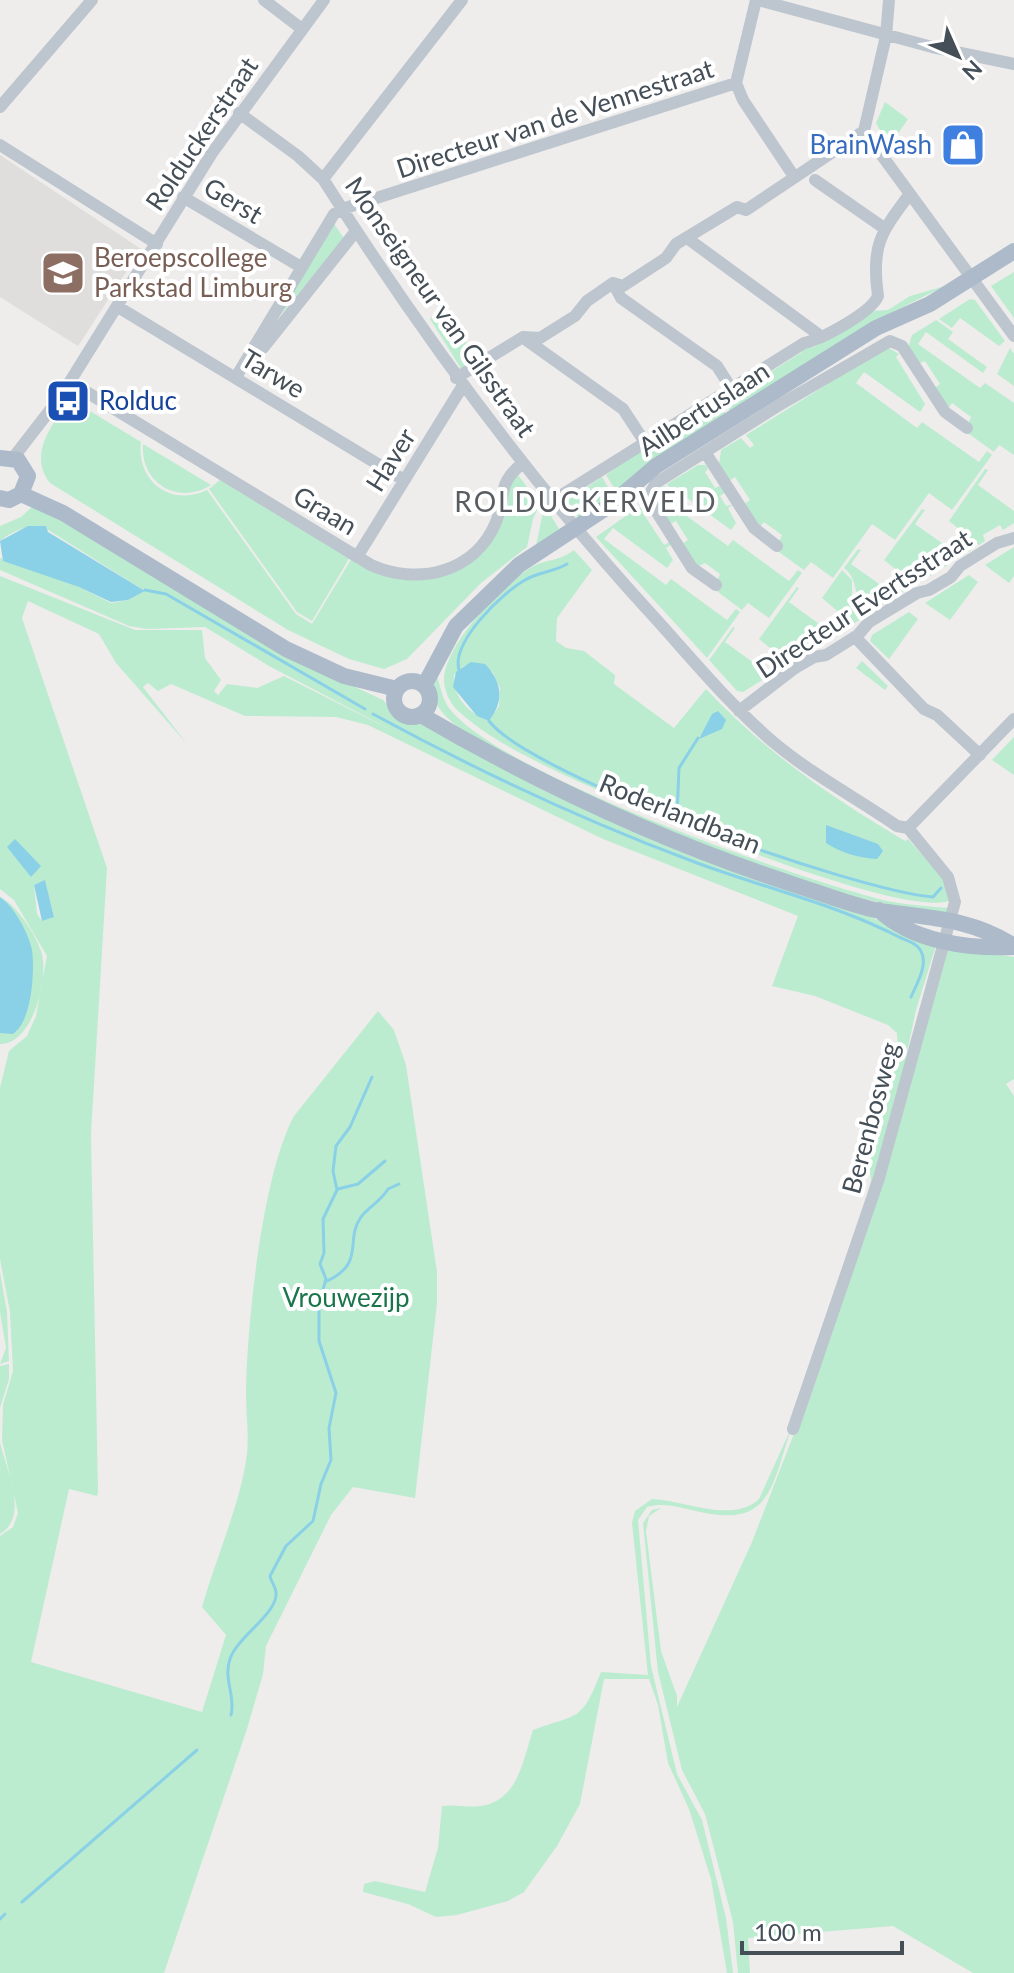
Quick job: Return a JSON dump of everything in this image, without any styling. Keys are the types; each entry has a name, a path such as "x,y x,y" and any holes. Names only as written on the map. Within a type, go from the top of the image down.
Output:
{"main road":[{"name":"Ailbertuslaan","path":"420,684 446,642 501,579 609,506 656,466 735,425 876,328 930,304 1014,251"},
{"path":"12,460 28,476 24,490"},
{"path":"1,500 24,490"},
{"path":"24,490 286,649 395,695 403,715 425,710 429,695 420,684 405,682 395,695"},
{"name":"Roderlandbaan","path":"425,710 472,744 549,787 682,843 796,885 879,910 950,920 988,931 1014,947"},
{"name":"Roderlandbaan","path":"879,910 904,929 943,940 977,947 1014,947"}],"street":[{"path":"0,107 92,0"},
{"path":"264,0 302,29"},
{"name":"Rolduckerstraat","path":"12,460 70,382 183,197 239,113 324,0"},
{"path":"323,179 462,0"},
{"path":"793,175 743,100 736,83 757,0 886,36 1014,64"},
{"path":"613,283 623,286 666,258 676,244 737,207 746,210 793,175 864,131 886,36 889,0"},
{"name":"Directeur van de Vennestraat","path":"342,209 736,83"},
{"name":"Monseigneur van Gilsstraat","path":"239,113 306,162 323,179 459,383 574,530 739,711 823,780 897,826 908,828"},
{"path":"864,131 1014,336"},
{"path":"0,145 157,244"},
{"path":"815,180 884,228 909,195"},
{"name":"Gerst","path":"183,197 301,267"},
{"path":"236,377 334,214 342,209"},
{"name":"Ailbertuslaan","path":"552,501 804,343 822,337 870,308 878,296 873,267 876,247 884,228"},
{"path":"252,351 263,348 356,231"},
{"path":"687,238 822,337"},
{"path":"459,383 523,337 540,338 575,316 587,301 613,283"},
{"path":"613,283 621,298 717,366 731,388"},
{"name":"Tarwe","path":"118,307 404,480"},
{"path":"523,337 623,409 644,441"},
{"name":"Ailbertuslaan","path":"716,585 692,568 649,499 656,483 705,452 735,425 890,341 902,346 945,412 967,428"},
{"name":"Graan","path":"70,382 357,557 383,570 407,576 452,568 487,539 499,514 504,482 523,463"},
{"name":"Haver","path":"357,557 459,383"},
{"name":"Ailbertuslaan","path":"705,452 754,528 777,546"},
{"name":"Directeur Evertsstraat","path":"739,711 795,668 814,657 826,655 855,637 869,622 951,577 960,566 997,543 1014,538"},
{"path":"855,637 924,709 937,715 980,755"},
{"path":"908,828 1014,719"},
{"name":"Berenbosweg","path":"793,1429 879,1178 955,902 951,882 908,828"}],"shaded area":[{"name":"Beroepscollege Parkstad Limburg","path":"0,155 141,249 78,346 0,297"}],"green space":[{"path":"885,102 908,119 889,147 876,123"},
{"path":"332,221 344,238 257,344"},
{"path":"1014,272 1014,318 991,286"},
{"path":"945,286 897,310 731,413 724,401 742,386 748,386 802,352 806,346 814,347 871,311 888,310 910,296"},
{"path":"970,299 975,300 1005,341 999,346 960,318 952,328 939,319"},
{"path":"432,317 484,355 462,370 430,319"},
{"path":"936,320 953,332 948,339 987,367 983,373 926,332 918,344 980,388 985,383 1014,403 1014,455 999,445 994,452 965,431 971,417 952,403 949,407 933,389 940,384 925,361 918,364 908,348 912,335"},
{"path":"887,347 899,354 896,357 925,404 920,412 864,372 856,383 917,428 922,422 979,462 987,451 992,455 952,510 929,493 895,540 872,524 833,578 811,562 804,570 776,550 782,535 764,522 759,528 744,504 750,500 735,477 729,481 719,464 721,450 741,438 750,448 754,445 746,435"},
{"path":"1010,348 1014,354 1014,386 997,374"},
{"path":"70,399 141,442 144,469 159,487 181,495 207,490 296,614 312,624 352,558 403,579 477,555 507,483 518,475 540,504 527,547 481,583 407,659 384,669 349,659 288,630 50,483 43,471 42,449 51,427"},
{"path":"719,404 727,415 644,467 616,491 606,475 656,439 661,440"},
{"path":"143,444 211,485 186,493 164,487 154,480 148,470"},
{"path":"698,465 706,465 708,469 705,472 715,488 722,485 726,492 720,496 726,506 734,504 728,508 736,523 731,530 675,489 666,501 728,546 733,540 789,581 798,570 802,573 769,618 748,603 742,610 714,589 720,574 705,563 697,567 682,544 688,540 676,521 669,525 657,505 658,489 664,486 670,489 667,484"},
{"path":"985,469 988,470 978,485 1014,511 1014,523 1003,530 1000,525 983,535 985,541 979,545 949,521"},
{"path":"602,477 612,494 580,520 566,501"},
{"path":"220,480 350,557 312,621 297,612 209,489"},
{"path":"34,505 299,661 383,700 400,720 422,722 547,792 602,816 937,942 916,1010 894,1114 863,1212 871,1180 869,1164 898,1049 897,1033 888,1025 815,996 772,986 798,916 603,839 368,725 336,717 245,716 171,684 158,691 148,683 143,687 187,744 116,663 99,634 28,601 22,618 107,868 91,1134 98,1492 97,1496 69,1489 31,1662 202,1712 226,1635 202,1607 244,1473 248,1431 249,1329 258,1251 273,1174 294,1116 378,1011 394,1030 406,1065 437,1272 437,1303 415,1498 353,1487 331,1515 266,1646 263,1674 247,1729 164,1973 0,1973 0,1920 6,1915 0,1918 0,1536 13,1527 18,1513 2,1440 3,1405 13,1371 10,1312 0,1259 0,1088 9,1051 27,1036 36,1016 47,956 14,900 0,889 0,576 135,630 202,630 205,658 221,680 214,691 218,695 227,684 257,688 284,676 397,733 269,666 205,627 147,629 129,626 0,570 0,558 79,587 111,603 128,600 145,591 45,528 21,529 0,541 0,526 21,517","holes":["45,881 54,916 42,921 37,914 34,885"]},
{"path":"637,508 647,508 643,513 664,545 671,541 672,544 666,548 673,560 667,568 613,528 604,539 666,585 671,579 727,620 736,609 740,612 707,658 596,537"},
{"path":"922,509 925,510 915,524 956,553 967,538 976,547 915,585 884,560"},
{"path":"543,512 550,514 561,532 536,546"},
{"path":"1014,547 1014,576 1009,583 985,565"},
{"path":"858,549 861,550 851,564 892,593 903,578 911,587 882,605 879,601 867,607 869,613 866,615 852,578 844,568"},
{"path":"574,550 592,570 557,618 556,641 566,648 584,651 615,675 614,684 674,728 706,689 776,754 824,790 905,841 908,839 946,882 949,901 918,901 869,891 809,873 676,823 522,754 456,709 444,682 446,668 463,635 490,602 518,576 535,565","holes":["464,666 492,671 500,688 499,706 489,721 475,714 459,698 454,675"]},
{"path":"842,570 852,580 852,600 864,617 853,624 822,598"},
{"path":"969,575 978,582 950,620 925,603"},
{"path":"797,587 789,602 830,632 841,617 849,626 809,651 805,647 794,654 796,659 789,663 759,639"},
{"path":"909,612 918,619 889,659 870,641 872,635"},
{"path":"733,627 725,642 766,672 778,657 785,666 743,692 737,691 709,660"},
{"path":"862,661 888,686 885,690 856,668"},
{"path":"436,674 449,708 479,734 526,763 587,793 789,871 887,901 948,908 946,916 844,893 744,861 647,821 524,765 475,739 448,719 435,700"},
{"path":"1014,737 1014,775 992,760"},
{"path":"0,896 30,928 41,951 43,976 41,992 30,1022 12,1041 0,1044 0,1033 16,1032 25,1016 30,998 32,961 21,925"},
{"path":"944,946 1014,957 1014,1079 1006,1084 1014,1096 1014,1973 973,1973 893,1926 748,1938 750,1973 738,1973 733,1922 705,1814 682,1770 658,1672 643,1523 652,1510 661,1508 649,1516 646,1531 661,1651 677,1696 677,1707 752,1542 802,1413"},
{"path":"0,1272 7,1312 9,1361 0,1364 6,1348 0,1312"},
{"path":"9,1364 9,1379 0,1408 0,1366"},
{"path":"793,1424 773,1483 766,1497 755,1508 741,1514 722,1515 659,1505 647,1507 638,1520 651,1666 677,1774 702,1820 726,1918 733,1973 727,1973 711,1879 689,1809 668,1763 658,1705 649,1679 604,1679 580,1804 557,1846 524,1892 508,1901 457,1915 436,1917 408,1904 363,1892 364,1884 375,1881 425,1892 438,1848 442,1806 481,1806 503,1796 511,1788 522,1766 533,1730 570,1717 583,1708 601,1672 648,1675 632,1523 635,1511 652,1499 708,1509 736,1510 748,1506 759,1499"},
{"path":"0,1442 15,1504 9,1526 0,1534"}],"water":[{"path":"28,526 46,526 48,532 145,591 128,600 111,602 79,587 3,561 0,541"},
{"path":"471,662 485,664 498,685 499,699 489,721 477,716 453,687 456,672"},
{"path":"718,711 726,720 722,729 699,739 712,714"},
{"path":"826,825 878,844 883,851 877,859 838,850 826,843"},
{"path":"15,839 41,866 31,877 7,847"},
{"path":"45,880 54,917 42,921 34,885"},
{"path":"0,897 20,921 32,950 33,971 28,1008 13,1034 0,1033"}],"waterway":[{"path":"459,670 463,646 480,619 492,607 525,580 567,564"},
{"path":"145,590 166,594 365,709"},
{"path":"373,714 490,774 610,829 848,914 911,942 918,947 923,959 922,972 911,997"},
{"path":"489,721 517,744 566,771 699,828 838,875 894,890 933,897 941,888"},
{"path":"677,816 679,768 698,738"},
{"name":"Vrouwezijp","path":"231,1715 230,1659 240,1642 271,1609 276,1591 270,1576 286,1546 313,1521 321,1484 331,1460 329,1428 336,1393 319,1341 319,1304 326,1279 320,1264 324,1253 323,1219 337,1190 333,1171 336,1146 350,1127 372,1077"},
{"path":"338,1189 358,1184 385,1161"},
{"path":"325,1282 346,1267 361,1217 388,1189 399,1184"},
{"name":"Vrouwezijp","path":"22,1902 197,1750"},
{"name":"Vrouwezijp","path":"0,1919 5,1914"}],"place":[{"name":"BrainWash","path":"963,145"},
{"name":"Beroepscollege Parkstad Limburg","path":"63,273"},
{"name":"Rolduc","path":"68,401"}],"district":[{"name":"ROLDUCKERVELD","path":"586,502"}]}
